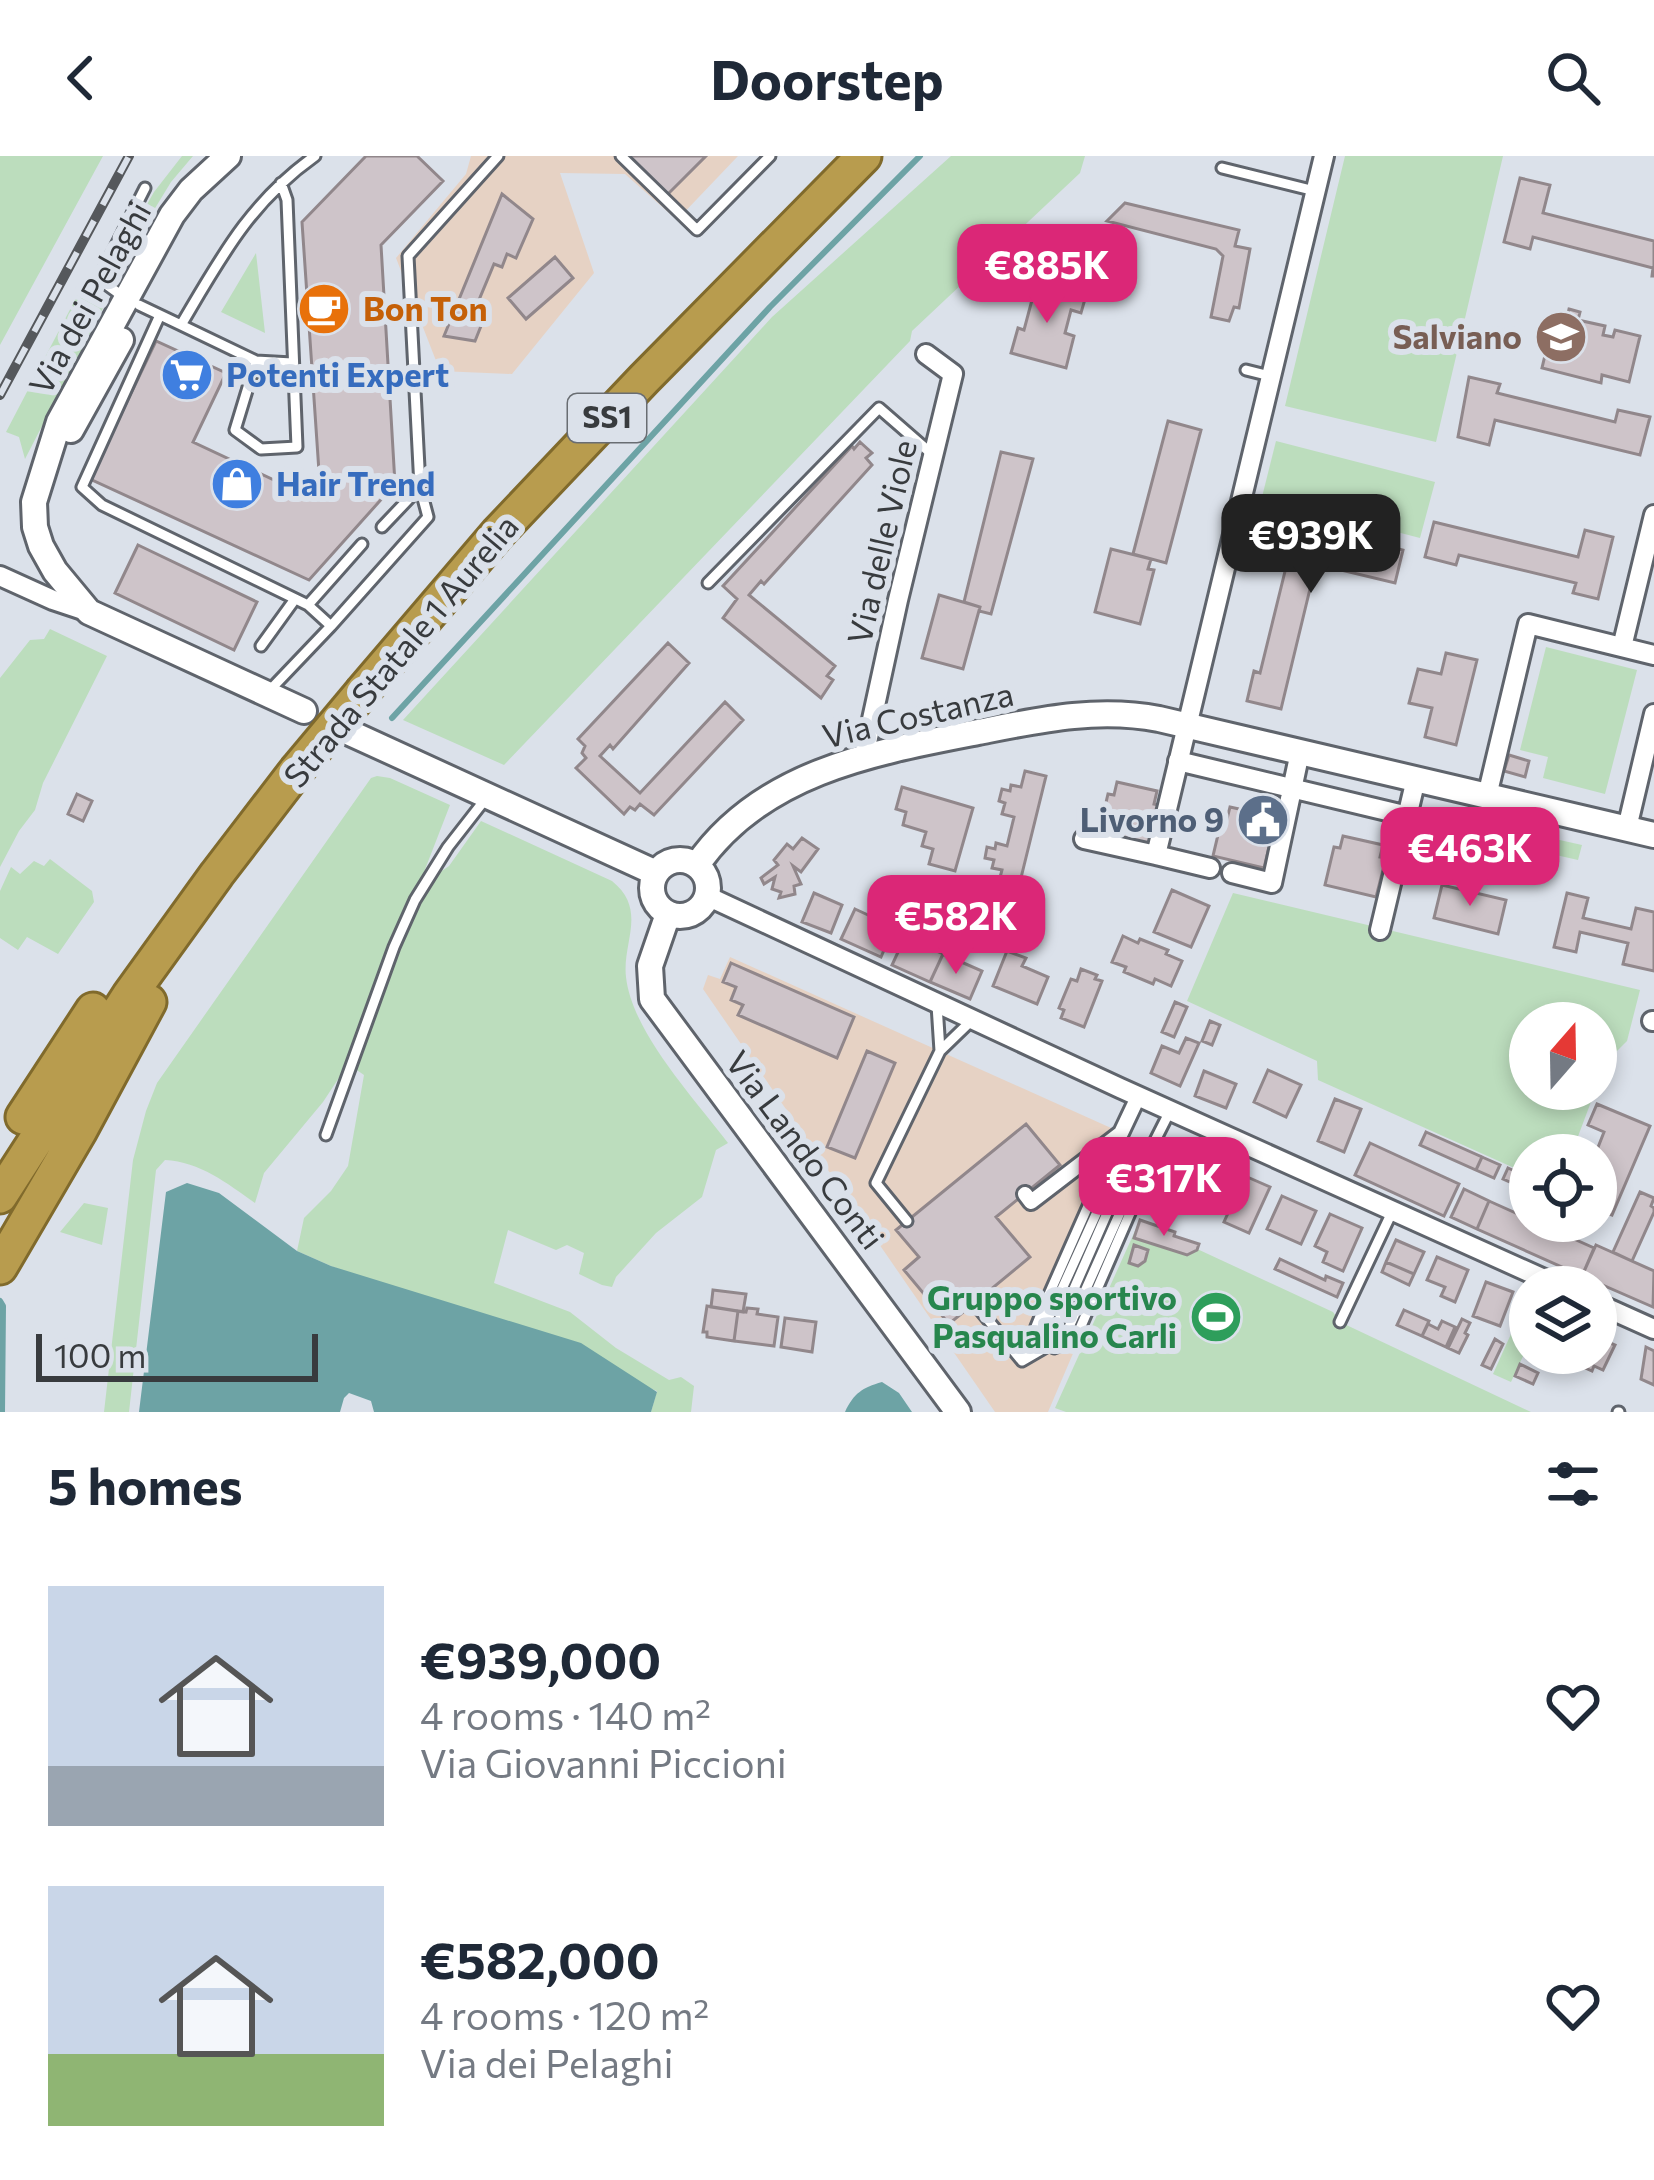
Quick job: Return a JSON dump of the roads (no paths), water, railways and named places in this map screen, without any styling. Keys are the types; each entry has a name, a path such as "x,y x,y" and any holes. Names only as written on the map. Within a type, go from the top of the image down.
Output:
{"highway":[{"name":"Strada Statale 1 Aurelia","path":"0,1153 100,1001 205,857 289,765 479,526 836,156"},
{"name":"Strada Statale 1 Aurelia","path":"354,686 864,156"},
{"name":"Strada Statale 1 Aurelia","path":"0,1196 129,996 289,765"},
{"path":"0,1267 196,923 217,874"},
{"path":"0,1110 100,1001"}],"street":[{"path":"1156,855 1324,156"},
{"name":"Via dei Pelaghi","path":"89,612 55,571 37,536 34,502 43,471 59,422 142,306 172,215 221,163"},
{"name":"Via delle Viole","path":"864,756 953,374 926,355"},
{"path":"1622,647 1654,514"},
{"name":"Via dei Pelaghi","path":"0,576 304,711"},
{"path":"1487,796 1528,624 1654,655"},
{"name":"Via Costanza","path":"697,866 744,814 817,772 906,745 1068,715 1132,713 1654,835"},
{"path":"1627,828 1654,714"},
{"path":"348,731 656,873"},
{"path":"1232,873 1272,883 1300,752"},
{"path":"1178,761 1408,816"},
{"path":"1380,930 1416,779"},
{"path":"1084,838 1210,868"},
{"path":"677,859 697,866 707,879 701,907 692,914 668,914 652,894 656,873 677,859"},
{"path":"707,896 1516,1266"},
{"name":"Via Lando Conti","path":"668,914 650,966 652,999 958,1412"},
{"path":"1025,1194 1031,1202 1042,1187 1121,1132 1138,1096"},
{"path":"1617,1312 1654,1329"}],"lane":[{"path":"181,325 232,238 281,183 315,156"},
{"path":"266,694 428,517 420,487 408,256 497,156"},
{"path":"621,156 697,230 770,156"},
{"path":"1222,168 1316,191"},
{"path":"256,361 235,430 262,449 297,447 287,200 281,183"},
{"path":"146,188 101,275 103,282 256,361 292,363"},
{"path":"142,306 82,487 102,505 308,605 331,626"},
{"path":"1246,370 1272,377"},
{"path":"708,583 879,408 933,455"},
{"path":"382,527 420,487"},
{"path":"308,605 362,544"},
{"path":"262,646 295,599"},
{"path":"326,1135 415,900 487,797"},
{"path":"937,1004 940,1051"},
{"path":"907,1221 876,1183 940,1051 972,1021"},
{"path":"1022,1361 1062,1316 1115,1195 1131,1188 1175,1112"},
{"path":"1022,1361 1096,1188 1131,1188"},
{"path":"1022,1361 1075,1340 1134,1204 1131,1188"},
{"path":"1340,1322 1393,1210"},
{"path":"974,1303 1022,1361"}],"water":[{"path":"187,1183 219,1193 297,1251 331,1266 581,1343 657,1392 651,1412 374,1412 371,1401 349,1393 340,1412 139,1412 166,1192"},
{"path":"882,1382 899,1393 912,1412 845,1412 859,1392"}],"waterway":[{"path":"392,718 770,307 920,156"},
{"path":"0,1301 2,1412"}],"railway":[{"path":"0,395 129,156"}],"place":[{"name":"Bon Ton","path":"324,309"},
{"name":"Salviano","path":"1561,337"},
{"name":"Potenti Expert","path":"187,375"},
{"name":"Hair Trend","path":"237,484"},
{"name":"Livorno 9","path":"1263,820"},
{"name":"Gruppo sportivo Pasqualino Carli","path":"1216,1317"}]}
